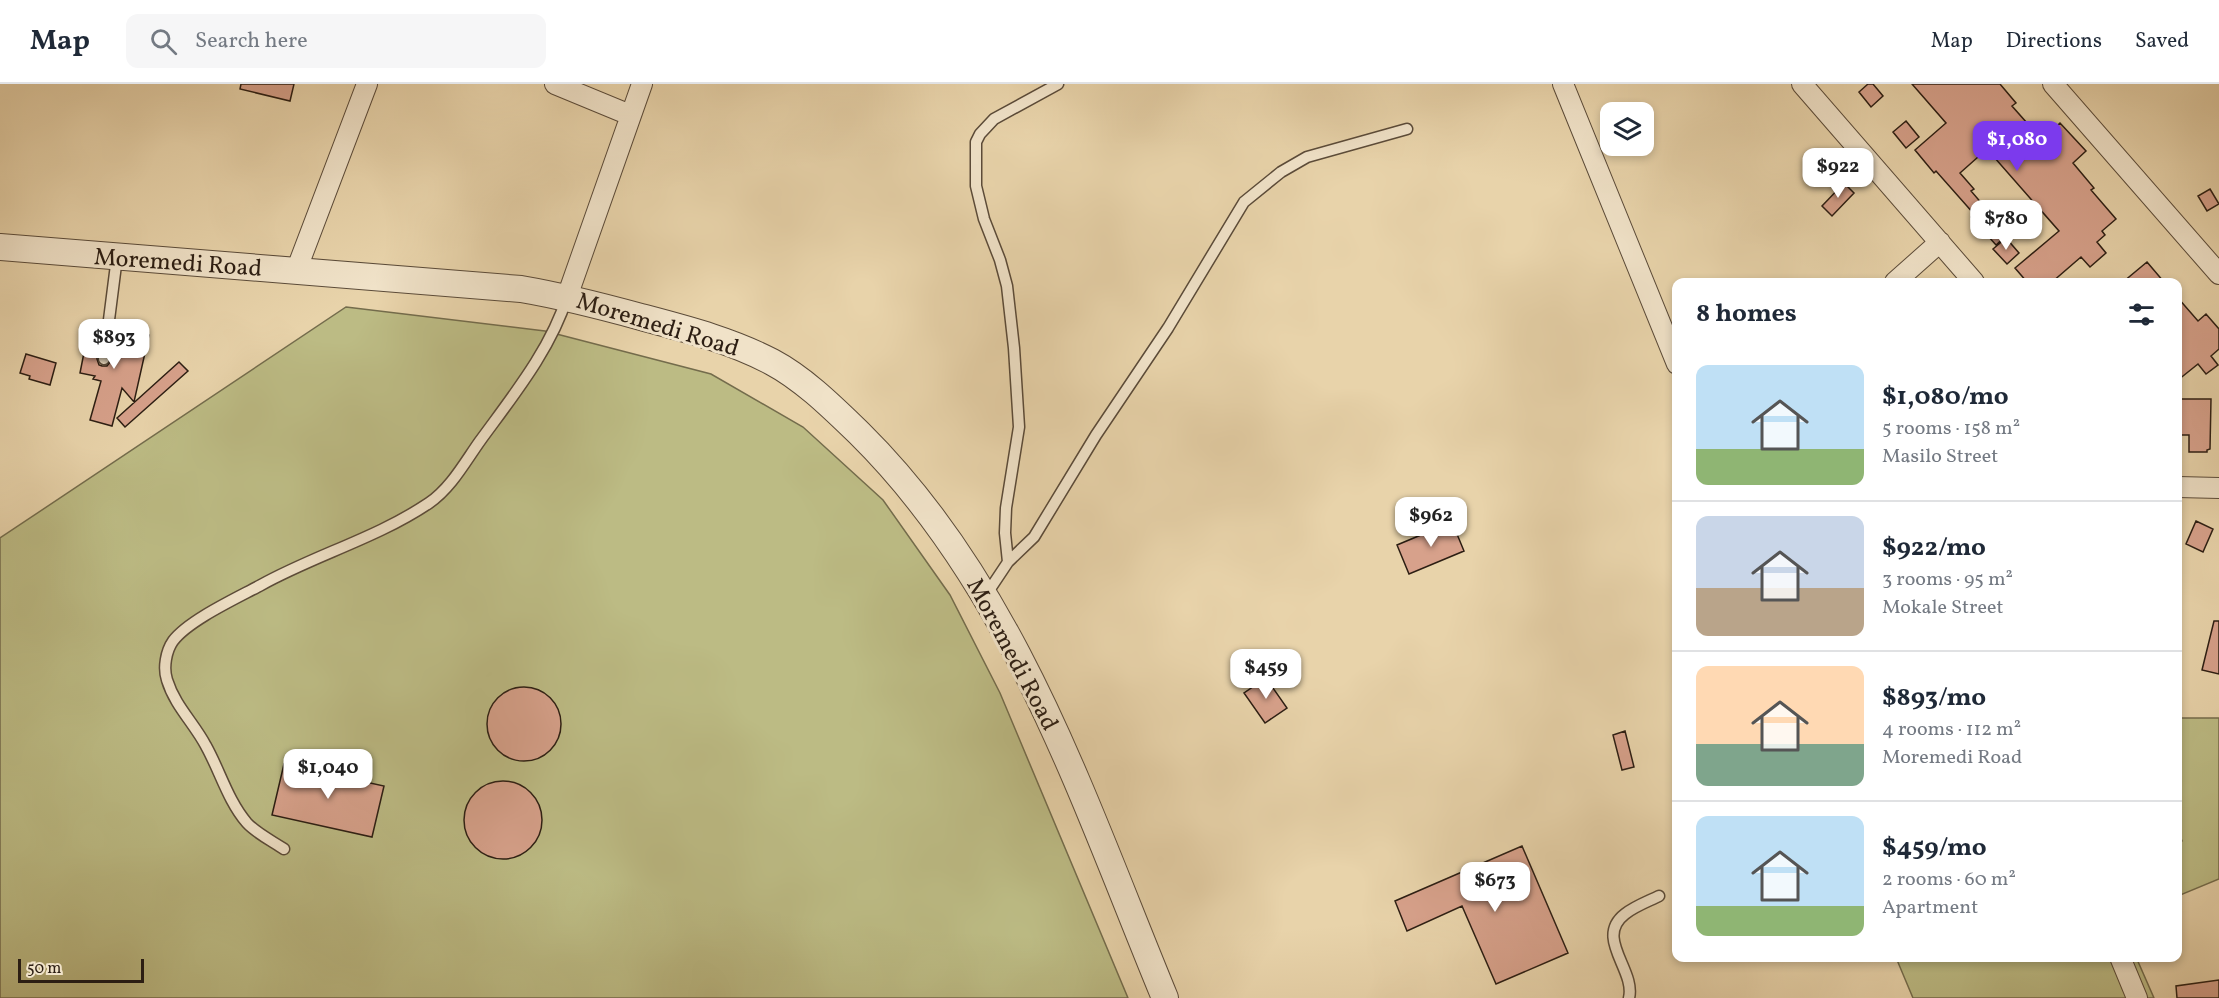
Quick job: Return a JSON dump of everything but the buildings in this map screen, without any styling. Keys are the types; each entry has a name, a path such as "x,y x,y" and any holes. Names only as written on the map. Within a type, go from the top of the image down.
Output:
{"street":[{"path":"296,271 368,84"},
{"path":"555,84 630,115"},
{"path":"567,297 642,84"},
{"path":"1563,84 1672,352"},
{"path":"2053,84 2219,274"},
{"path":"1810,87 1971,278"},
{"path":"1900,278 1940,242"},
{"name":"Moremedi Road","path":"0,247 521,289 567,297 723,339 774,363 835,410 873,447 912,490 986,595 1052,724 1165,998"},
{"path":"2182,487 2219,488"},
{"path":"2122,962 2137,998"}],"lane":[{"path":"1008,562 1005,533 1006,508 1019,427 1014,348 1006,286 1000,260 984,219 976,186 976,142 994,119 1058,84"},
{"path":"986,595 1008,562 1034,537 1096,435 1168,328 1244,202 1281,171 1306,157 1407,129"},
{"path":"104,359 117,257"},
{"path":"284,849 246,822 206,746 179,707 166,678 166,660 169,649 174,640 186,630 233,600 276,577 367,536 431,502 455,478 535,363 567,297"},
{"path":"1629,998 1631,984 1614,946 1615,929 1624,914 1659,896"}],"shaded area":[{"path":"346,307 545,331 711,374 803,427 883,500 950,595 1000,693 1128,998 0,998 0,538"},
{"path":"2182,718 2219,718 2219,879 2182,894"},
{"path":"1898,962 2138,962 2154,998 1913,998"}]}
